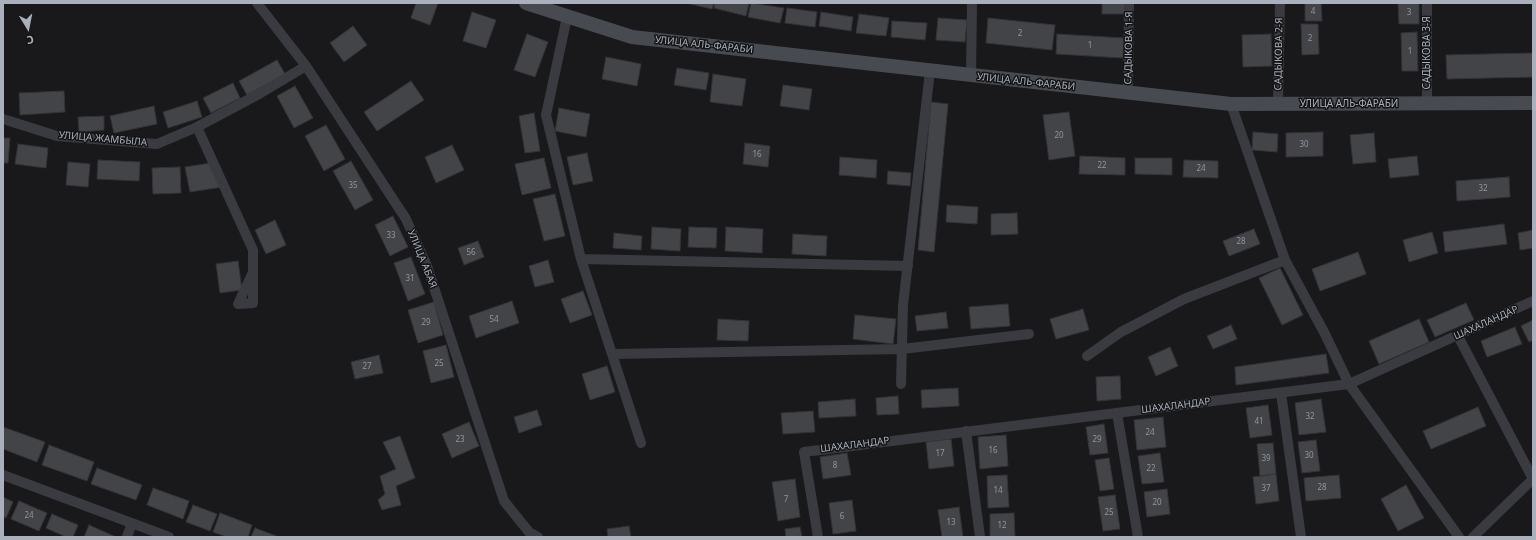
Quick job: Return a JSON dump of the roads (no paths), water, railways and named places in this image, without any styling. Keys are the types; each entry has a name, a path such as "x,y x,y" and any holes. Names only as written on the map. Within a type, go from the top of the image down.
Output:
{"main road":[{"name":"УЛИЦА АЛЬ-ФАРАБИ","path":"526,3 632,37 1231,104 1533,103"}],"street":[{"name":"УЛИЦА АБАЯ","path":"257,3 306,66 406,219 427,266 504,501 529,532 538,537"},
{"path":"971,76 972,3"},
{"name":"САДЫКОВА 1-Я","path":"1128,93 1129,3"},
{"name":"САДЫКОВА 2-Я","path":"1278,104 1280,3"},
{"name":"САДЫКОВА 3-Я","path":"1427,3 1427,104"},
{"path":"567,16 546,115 580,259 641,443"},
{"name":"УЛИЦА ЖАМБЫЛА","path":"3,119 57,136 156,144 197,127 259,94 306,66"},
{"path":"901,384 903,305 930,71"},
{"path":"1231,104 1285,260 1325,334 1349,384 1459,537"},
{"path":"197,127 253,250 253,272"},
{"path":"580,259 908,266"},
{"path":"1087,356 1121,332 1184,299 1285,260"},
{"name":"ШАХАЛАНДАР","path":"818,537 804,452 1349,384 1533,301"},
{"path":"612,354 902,349 1029,334"},
{"path":"1458,336 1533,479 1473,537"},
{"path":"1281,393 1301,537"},
{"path":"1117,413 1138,537"},
{"path":"966,432 980,537"},
{"path":"3,475 169,537"},
{"path":"127,537 132,523"}]}
